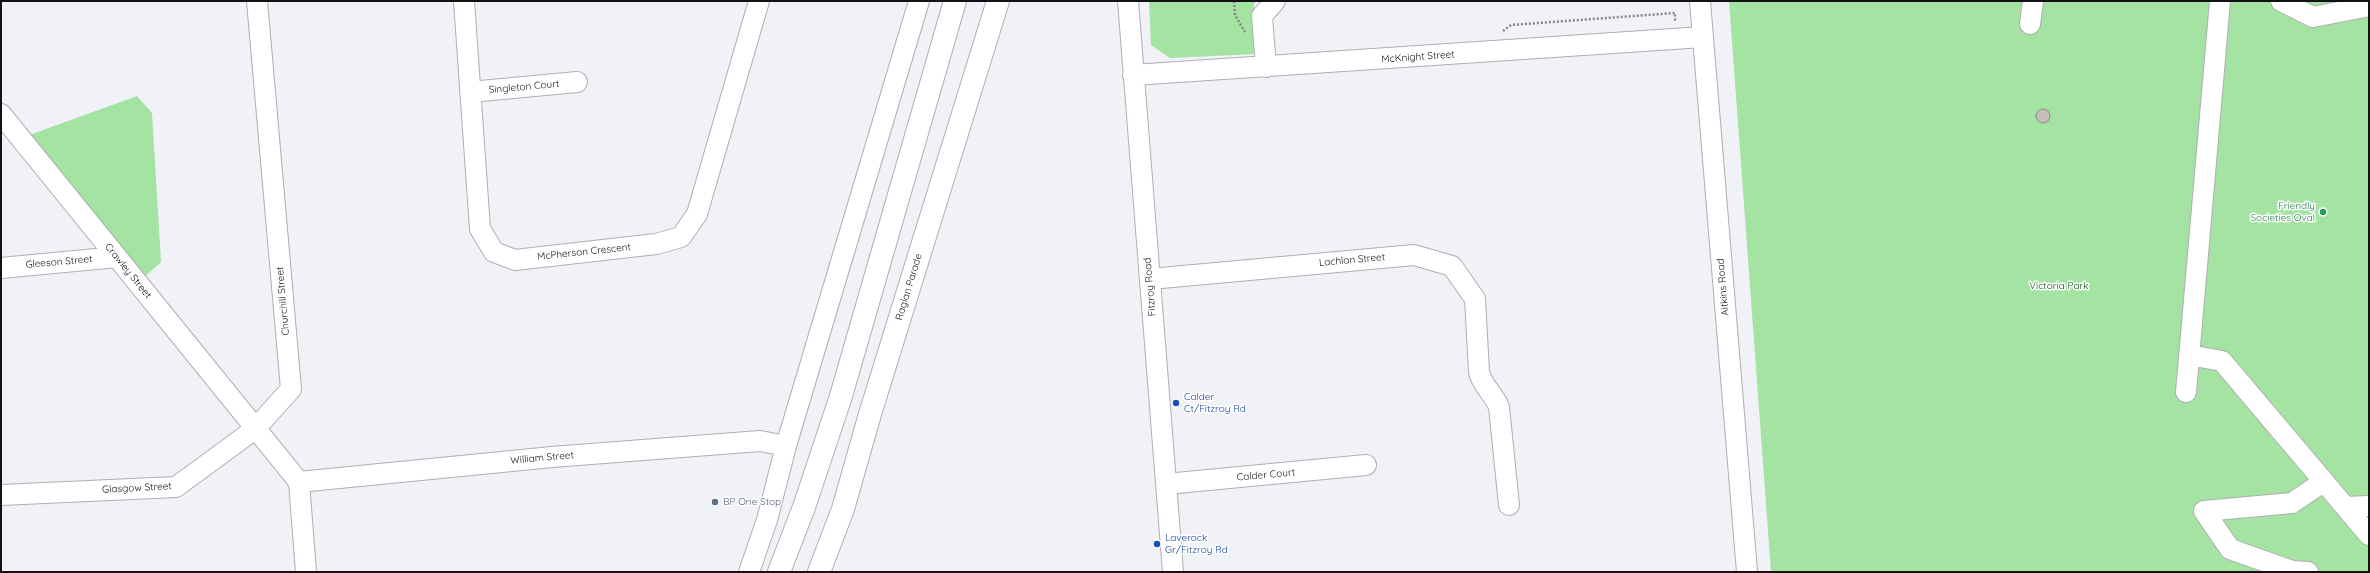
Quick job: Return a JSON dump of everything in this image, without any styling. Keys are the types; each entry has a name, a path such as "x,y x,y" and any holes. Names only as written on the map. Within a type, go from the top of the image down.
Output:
{"highway":[{"path":"779,572 804,507 841,396 956,1"},
{"name":"Raglan Parade","path":"819,572 843,509 870,414 998,1"}],"street":[{"name":"Churchill Street","path":"255,429 290,389 257,1"},
{"name":"McPherson Crescent","path":"464,1 480,229 494,252 515,260 656,244 681,236 697,214 759,1"},
{"path":"749,572 767,520 786,446 919,1"},
{"name":"Fitzroy Road","path":"1128,1 1173,572"},
{"path":"1266,67 1262,16 1275,1"},
{"name":"Aitkins Road","path":"1700,1 1747,572"},
{"path":"2030,24 2033,1"},
{"path":"2186,392 2220,1"},
{"path":"2281,1 2313,17 2369,6"},
{"name":"McKnight Street","path":"1133,75 1703,37"},
{"name":"Singleton Court","path":"470,92 577,82"},
{"name":"Crawley Street","path":"1,114 255,429"},
{"name":"Lachlan Street","path":"1150,279 1414,255 1452,266 1475,299 1477,361 1480,378 1496,399 1499,407 1509,505"},
{"name":"Gleeson Street","path":"1,268 117,257"},
{"path":"2189,355 2222,361 2369,535"},
{"path":"255,429 299,482 306,572"},
{"name":"Glasgow Street","path":"1,495 176,487 255,429"},
{"name":"William Street","path":"299,482 552,457 760,441 786,446"},
{"name":"Calder Court","path":"1166,484 1366,466"},
{"path":"2308,572 2292,571 2230,549 2204,511 2292,503 2323,482"},
{"path":"2345,507 2369,506"}],"green space":[{"path":"1149,1 1256,1 1254,4 1258,54 1170,58 1151,45"},
{"name":"Victoria Park","path":"1729,1 2369,1 2369,572 1771,572"},
{"path":"137,96 152,113 161,262 138,283 21,138"}],"building":[{"path":"2040,109 2046,109 2050,113 2050,119 2046,123 2040,123 2036,119 2036,113"}],"place":[{"name":"Friendly Societies Oval","path":"2323,212"},
{"name":"Calder Ct/Fitzroy Rd","path":"1176,403"},
{"name":"BP One Stop","path":"715,502"},
{"name":"Laverock Gr/Fitzroy Rd","path":"1157,544"}]}
